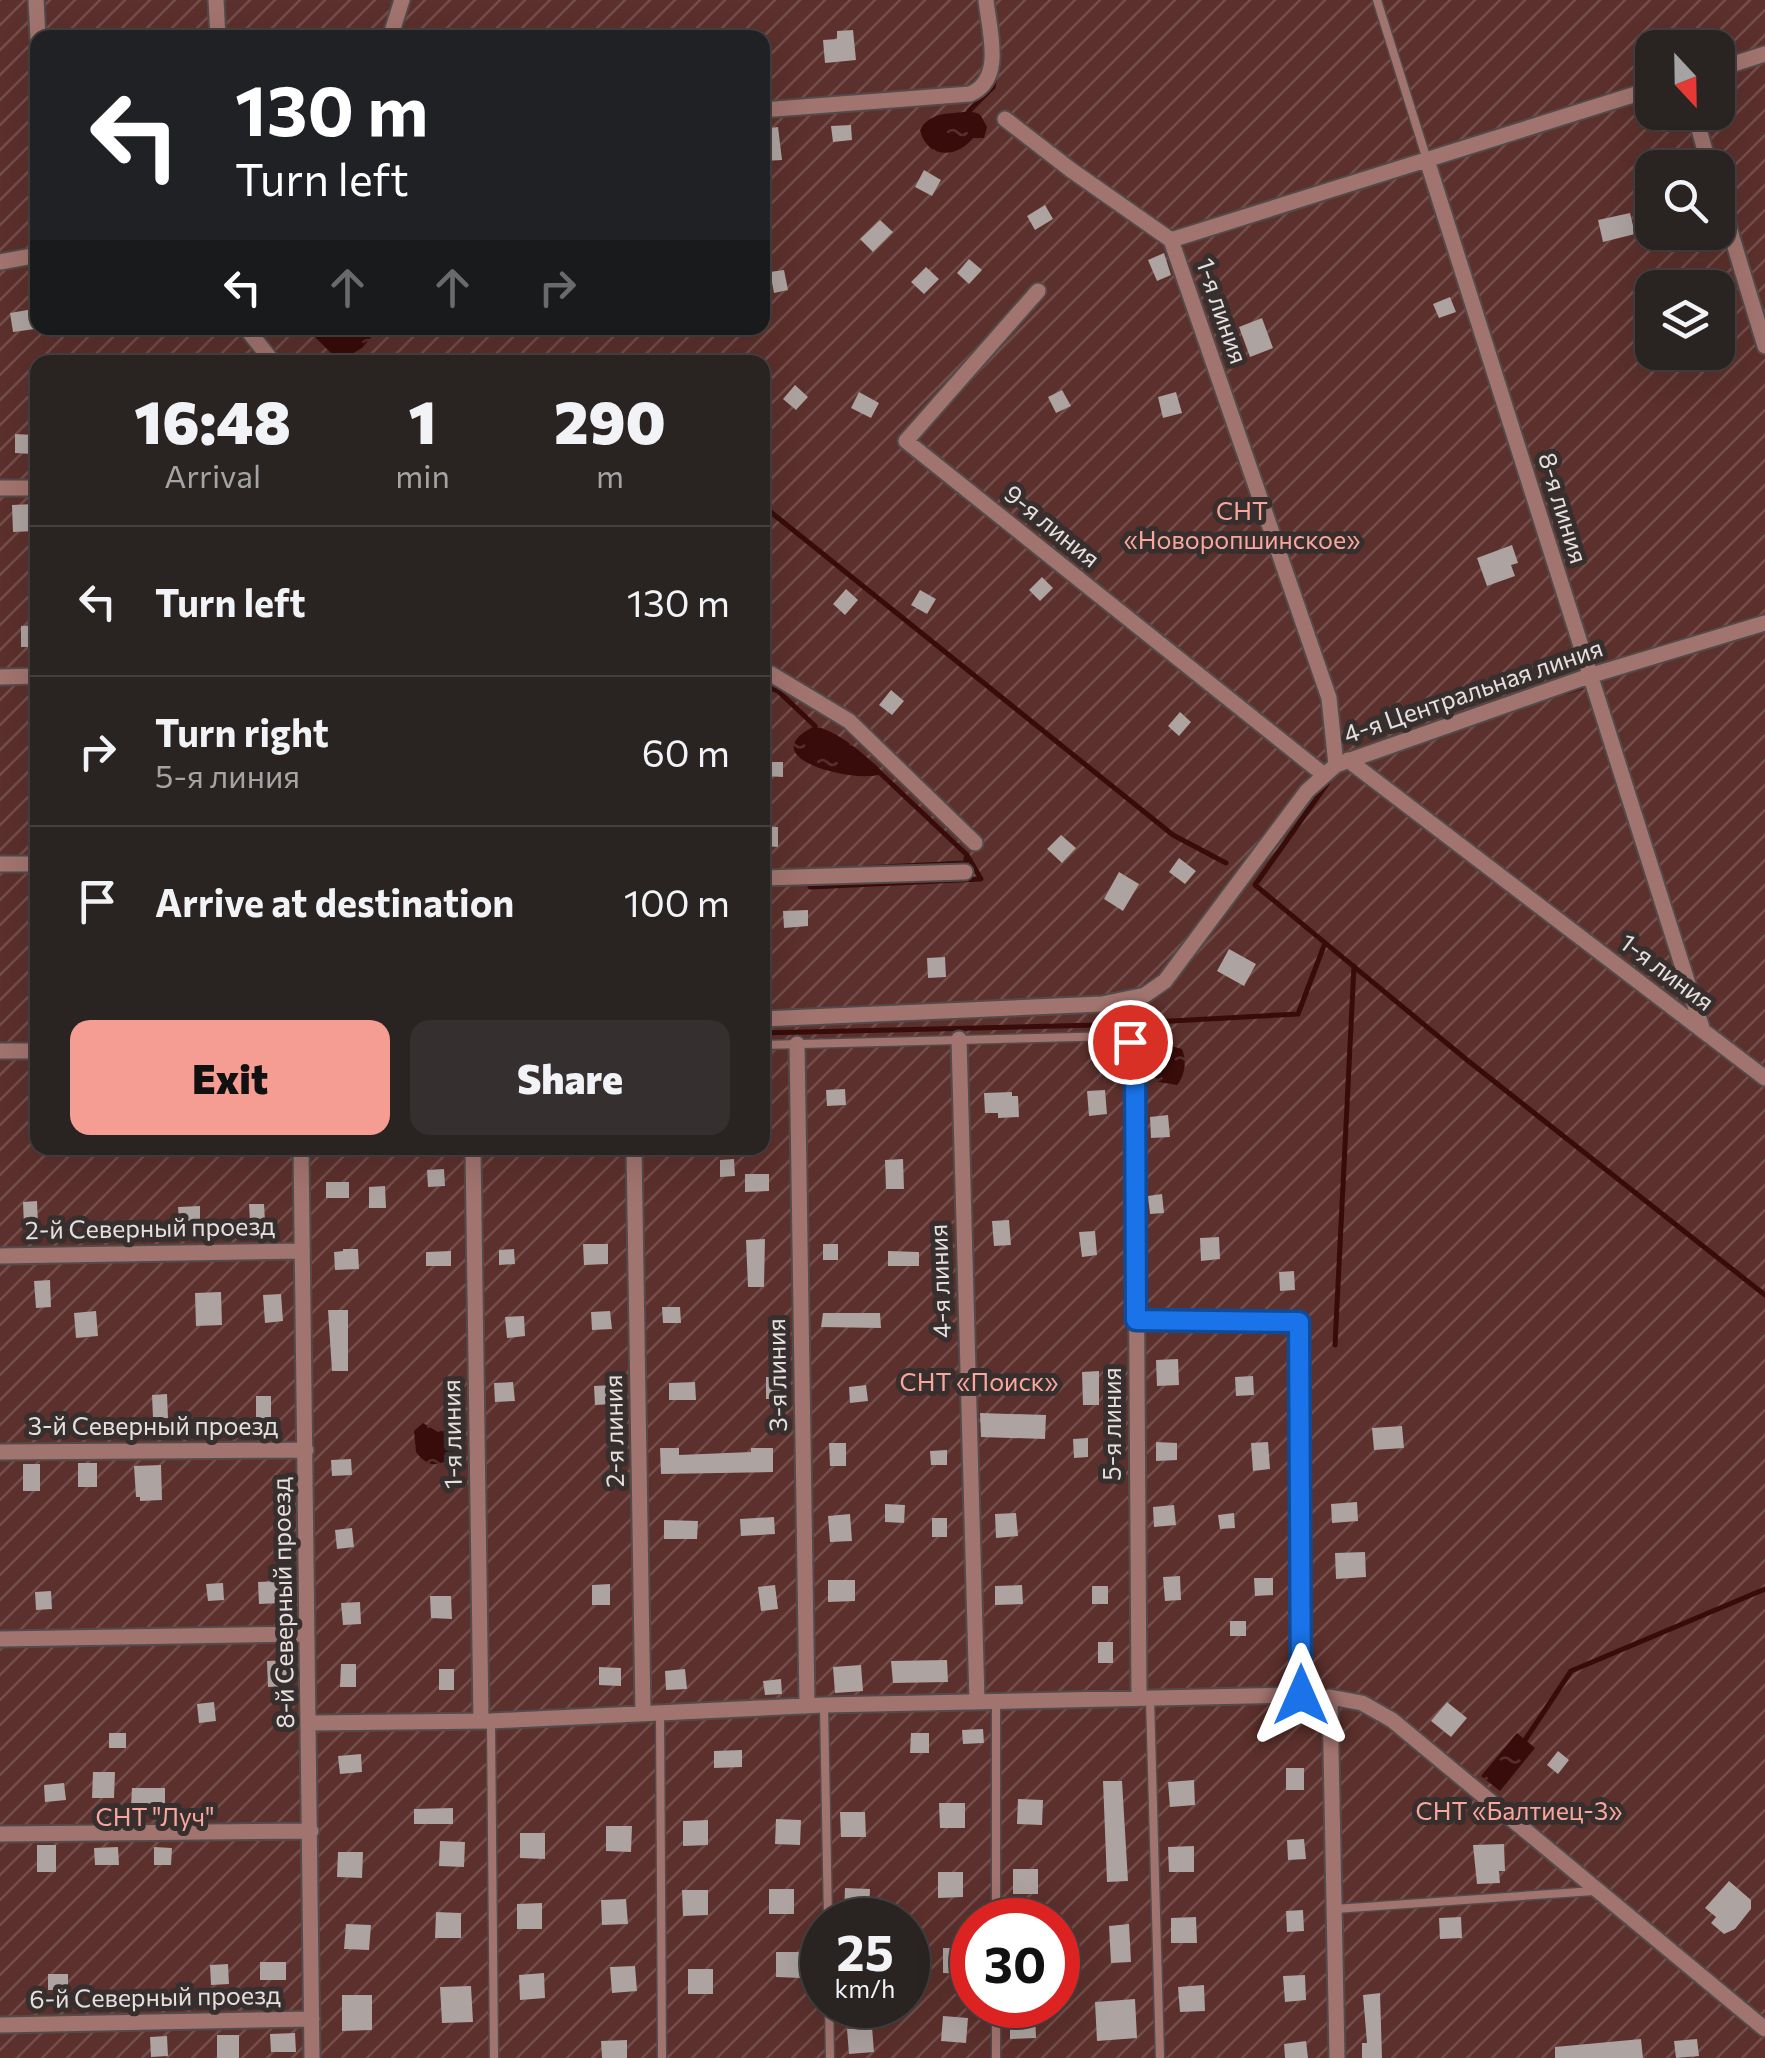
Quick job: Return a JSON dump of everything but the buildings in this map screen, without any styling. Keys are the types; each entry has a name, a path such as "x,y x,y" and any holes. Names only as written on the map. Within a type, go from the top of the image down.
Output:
{"street":[{"path":"36,0 38,30"},
{"path":"216,0 218,30"},
{"path":"393,30 402,0"},
{"path":"770,109 970,94 979,90 988,82 992,70 986,0"},
{"path":"1735,64 1765,54"},
{"name":"1-я линия","path":"1635,95 1171,240 1329,698 1335,766 1765,1078"},
{"path":"1005,119 1171,240"},
{"name":"8-я линия","path":"1427,160 1703,1031"},
{"path":"1735,246 1765,346"},
{"path":"0,262 30,256"},
{"name":"9-я линия","path":"1038,291 906,441 1335,766"},
{"path":"252,335 267,355"},
{"path":"0,488 30,488"},
{"name":"4-я Центральная линия","path":"770,1018 1102,1004 1145,995 1165,981 1335,766 1589,676 1765,623"},
{"path":"770,674 849,721 975,843"},
{"path":"0,677 30,676"},
{"path":"0,864 30,864"},
{"path":"770,878 964,872"},
{"name":"5-я линия","path":"1120,1036 1130,1042 1135,1055 1136,1320 1145,1698"},
{"name":"4-я линия","path":"959,1038 977,1702"},
{"name":"3-я линия","path":"797,1044 816,1705"},
{"path":"0,1051 30,1051"},
{"name":"8-й Северный проезд","path":"301,1155 312,2058"},
{"name":"1-я линия","path":"473,1155 486,1721"},
{"name":"2-я линия","path":"634,1155 652,1713"},
{"name":"2-й Северный проезд","path":"0,1256 301,1251"},
{"path":"310,1723 486,1721 816,1705 1301,1695 1299,1322 1136,1320"},
{"name":"3-й Северный проезд","path":"0,1452 306,1450"},
{"path":"0,1638 307,1634"},
{"path":"1338,2058 1330,1696 1362,1703 1392,1720 1765,2030"},
{"path":"0,1834 310,1831"},
{"name":"6-й Северный проезд","path":"0,2025 312,2020"}],"lane":[{"name":"8-я линия","path":"1376,0 1427,160"},
{"path":"770,1045 1120,1036"},
{"path":"1301,1695 1330,1696"},
{"path":"1145,1698 1160,2058"},
{"path":"996,1702 996,1898"},
{"path":"816,1705 827,1898"},
{"path":"652,1713 662,2058"},
{"path":"486,1721 494,2058"},
{"path":"1335,1909 1598,1891"},
{"path":"829,2028 830,2058"},
{"path":"996,2028 996,2058"}],"path":[{"path":"1144,1015 1144,1029"}],"green space":[{"path":"0,0 1765,0 1765,2058 0,2058"}],"water":[{"path":"969,111 980,114 987,127 984,138 973,138 959,150 943,153 924,140 920,130 929,119"},
{"path":"313,335 373,335 350,355 330,352"},
{"path":"815,726 857,749 879,768 878,775 828,771 799,757 794,748 798,737"},
{"path":"1168,1045 1184,1053 1183,1073 1177,1085 1153,1077 1157,1050"},
{"path":"423,1423 438,1432 453,1426 459,1432 455,1450 445,1462 430,1464 416,1452 414,1431"},
{"path":"1517,1733 1535,1748 1500,1791 1481,1776"}],"waterway":[{"path":"969,111 993,87 995,75"},
{"path":"770,511 1173,835 1226,863"},
{"path":"1565,692 1581,687"},
{"path":"770,688 815,726"},
{"path":"810,887 981,879 967,855 878,771"},
{"path":"1329,781 1255,885 1467,1060 1765,1295"},
{"path":"864,868 965,863 967,855"},
{"path":"770,1033 1099,1025 1298,1014 1325,943"},
{"path":"1335,1345 1354,966"},
{"path":"1525,1740 1571,1671 1765,1589"}],"route":[{"path":"1130,1042 1135,1055 1136,1320 1299,1322 1301,1695"}],"park label":[{"name":"СНТ «Новоропшинское»","path":"1242,526"},
{"name":"СНТ «Поиск»","path":"979,1382"},
{"name":"СНТ «Балтиец-3»","path":"1519,1811"},
{"name":"СНТ \"Луч\"","path":"155,1817"}]}
